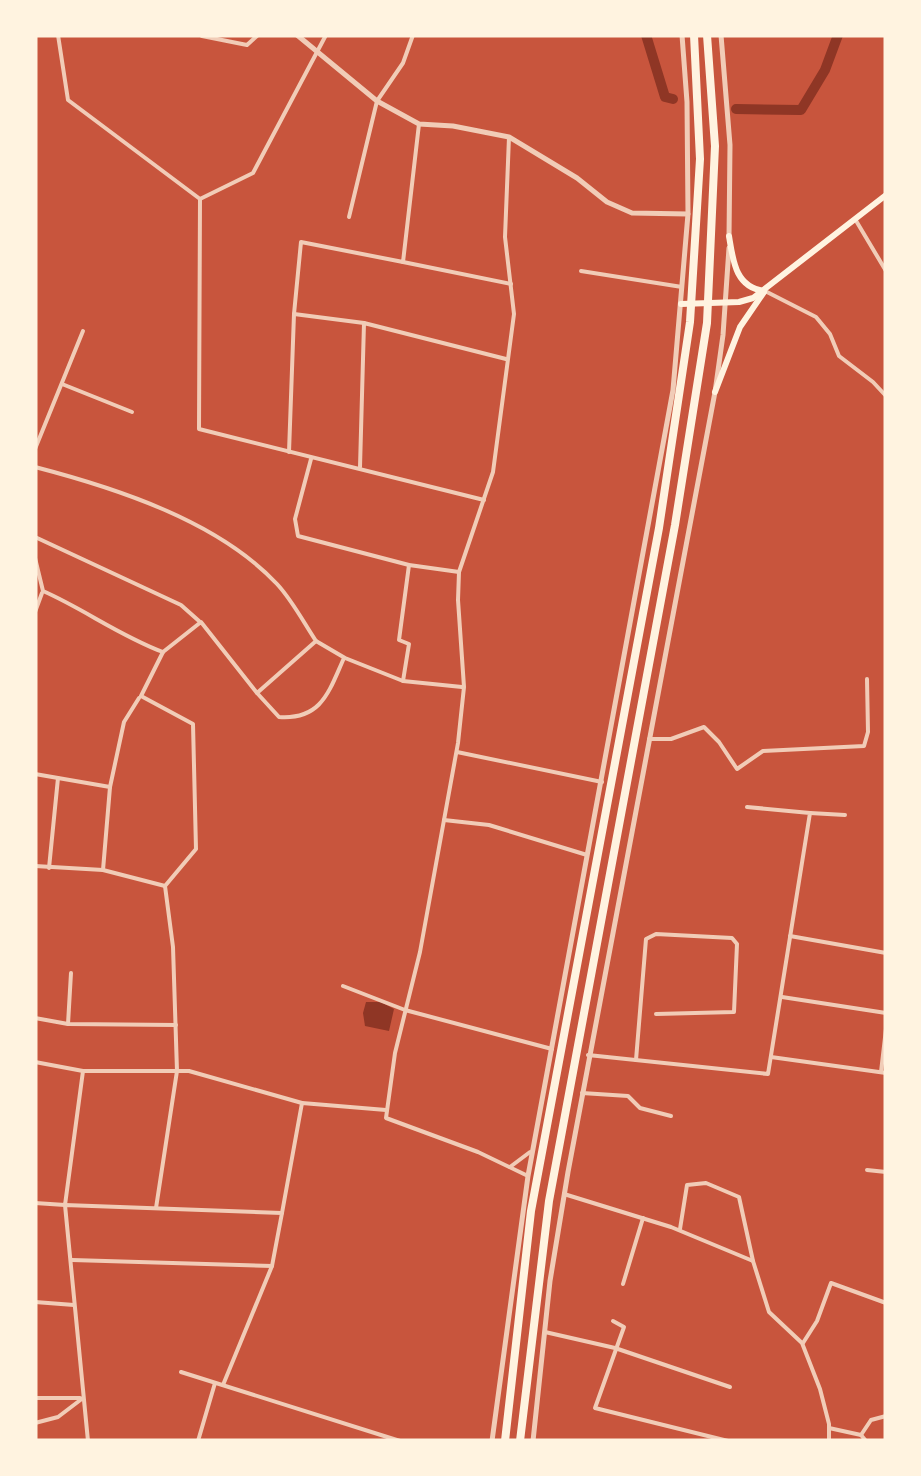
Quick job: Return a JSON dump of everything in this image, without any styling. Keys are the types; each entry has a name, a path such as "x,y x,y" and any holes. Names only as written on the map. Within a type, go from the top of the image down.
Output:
{"highway":[{"path":"505,1441 531,1211 658,528 690,322 700,159 694,35"},
{"path":"520,1441 549,1201 668,559 707,323 715,146 707,35"}],"main road":[{"path":"681,304 739,302 765,291 886,195"},
{"path":"729,236 733,262 742,280 748,287 765,291"},
{"path":"715,392 740,327 765,291"}],"street":[{"path":"58,35 68,100 200,199"},
{"path":"202,36 248,46 258,35"},
{"path":"297,35 377,101 419,124 509,137 577,178 607,202 632,213 688,214"},
{"path":"200,199 253,173 326,35"},
{"path":"349,217 377,101 403,63 413,35"},
{"path":"492,1441 532,1150 673,390 688,214 688,102 682,35"},
{"path":"533,1441 564,1194 588,1055 715,392 726,304 729,236 730,145 721,35"},
{"path":"403,262 419,124"},
{"path":"509,137 506,236 514,314 493,472 460,572 464,688 457,752 394,1053 386,1118 478,1152 528,1176"},
{"path":"200,199 199,429 484,500"},
{"path":"855,219 886,271"},
{"path":"289,452 300,242 511,284"},
{"path":"582,272 682,288"},
{"path":"765,291 816,317 830,334 839,356 886,396"},
{"path":"294,314 364,323 507,360"},
{"path":"360,467 364,323"},
{"path":"35,448 84,331"},
{"path":"62,384 132,412"},
{"path":"312,457 294,519 298,536 409,565 460,572"},
{"path":"35,467 145,500 236,549 278,585 316,641 345,658 403,681 464,688"},
{"path":"35,537 181,604 201,622 256,693 280,717 297,718 326,699 345,658"},
{"path":"35,558 43,591 35,612"},
{"path":"403,681 409,644 398,640 409,565"},
{"path":"43,591 73,604 131,640 163,652"},
{"path":"103,870 110,787 124,722 163,652 201,622"},
{"path":"256,693 316,641"},
{"path":"649,738 672,739 704,727 736,769 764,751 864,746 868,732 867,678"},
{"path":"140,696 193,724 196,849 166,886 173,946 177,1071 156,1208"},
{"path":"457,752 602,782"},
{"path":"35,774 110,787"},
{"path":"49,868 58,777"},
{"path":"747,807 845,816"},
{"path":"588,1055 768,1074 810,813"},
{"path":"444,820 490,824 587,855"},
{"path":"35,866 103,870 166,886"},
{"path":"636,1060 646,939 656,934 732,938 737,944 734,1012 656,1014"},
{"path":"790,936 886,953"},
{"path":"68,1024 71,974"},
{"path":"344,986 405,1010 552,1049"},
{"path":"780,996 886,1012"},
{"path":"35,1018 68,1024 176,1025"},
{"path":"771,1057 884,1072 886,1029"},
{"path":"35,1062 83,1072 189,1072 302,1103 387,1110"},
{"path":"83,1072 65,1205 88,1441"},
{"path":"582,1093 628,1096 640,1108 671,1116"},
{"path":"223,1385 272,1266 302,1103"},
{"path":"510,1167 532,1150"},
{"path":"867,1170 886,1172"},
{"path":"680,1230 687,1184 706,1184 739,1197 769,1312 802,1343 820,1389 829,1441"},
{"path":"564,1194 680,1230 753,1261"},
{"path":"35,1203 282,1213"},
{"path":"623,1284 643,1218"},
{"path":"70,1260 272,1266"},
{"path":"802,1343 818,1321 831,1283 886,1302"},
{"path":"35,1302 74,1305"},
{"path":"613,1321 624,1327 595,1408 728,1441"},
{"path":"545,1332 615,1348 730,1387"},
{"path":"181,1372 400,1441"},
{"path":"198,1441 215,1383"},
{"path":"35,1398 83,1398"},
{"path":"35,1423 58,1416 83,1398"},
{"path":"861,1436 871,1420 886,1416"},
{"path":"829,1428 861,1436 866,1441"}],"shaded area":[{"path":"366,1002 381,1002 394,1009 389,1031 365,1026"}],"waterway":[{"path":"646,35 665,97 673,99"},
{"path":"736,109 801,110 825,70 838,35"}]}
